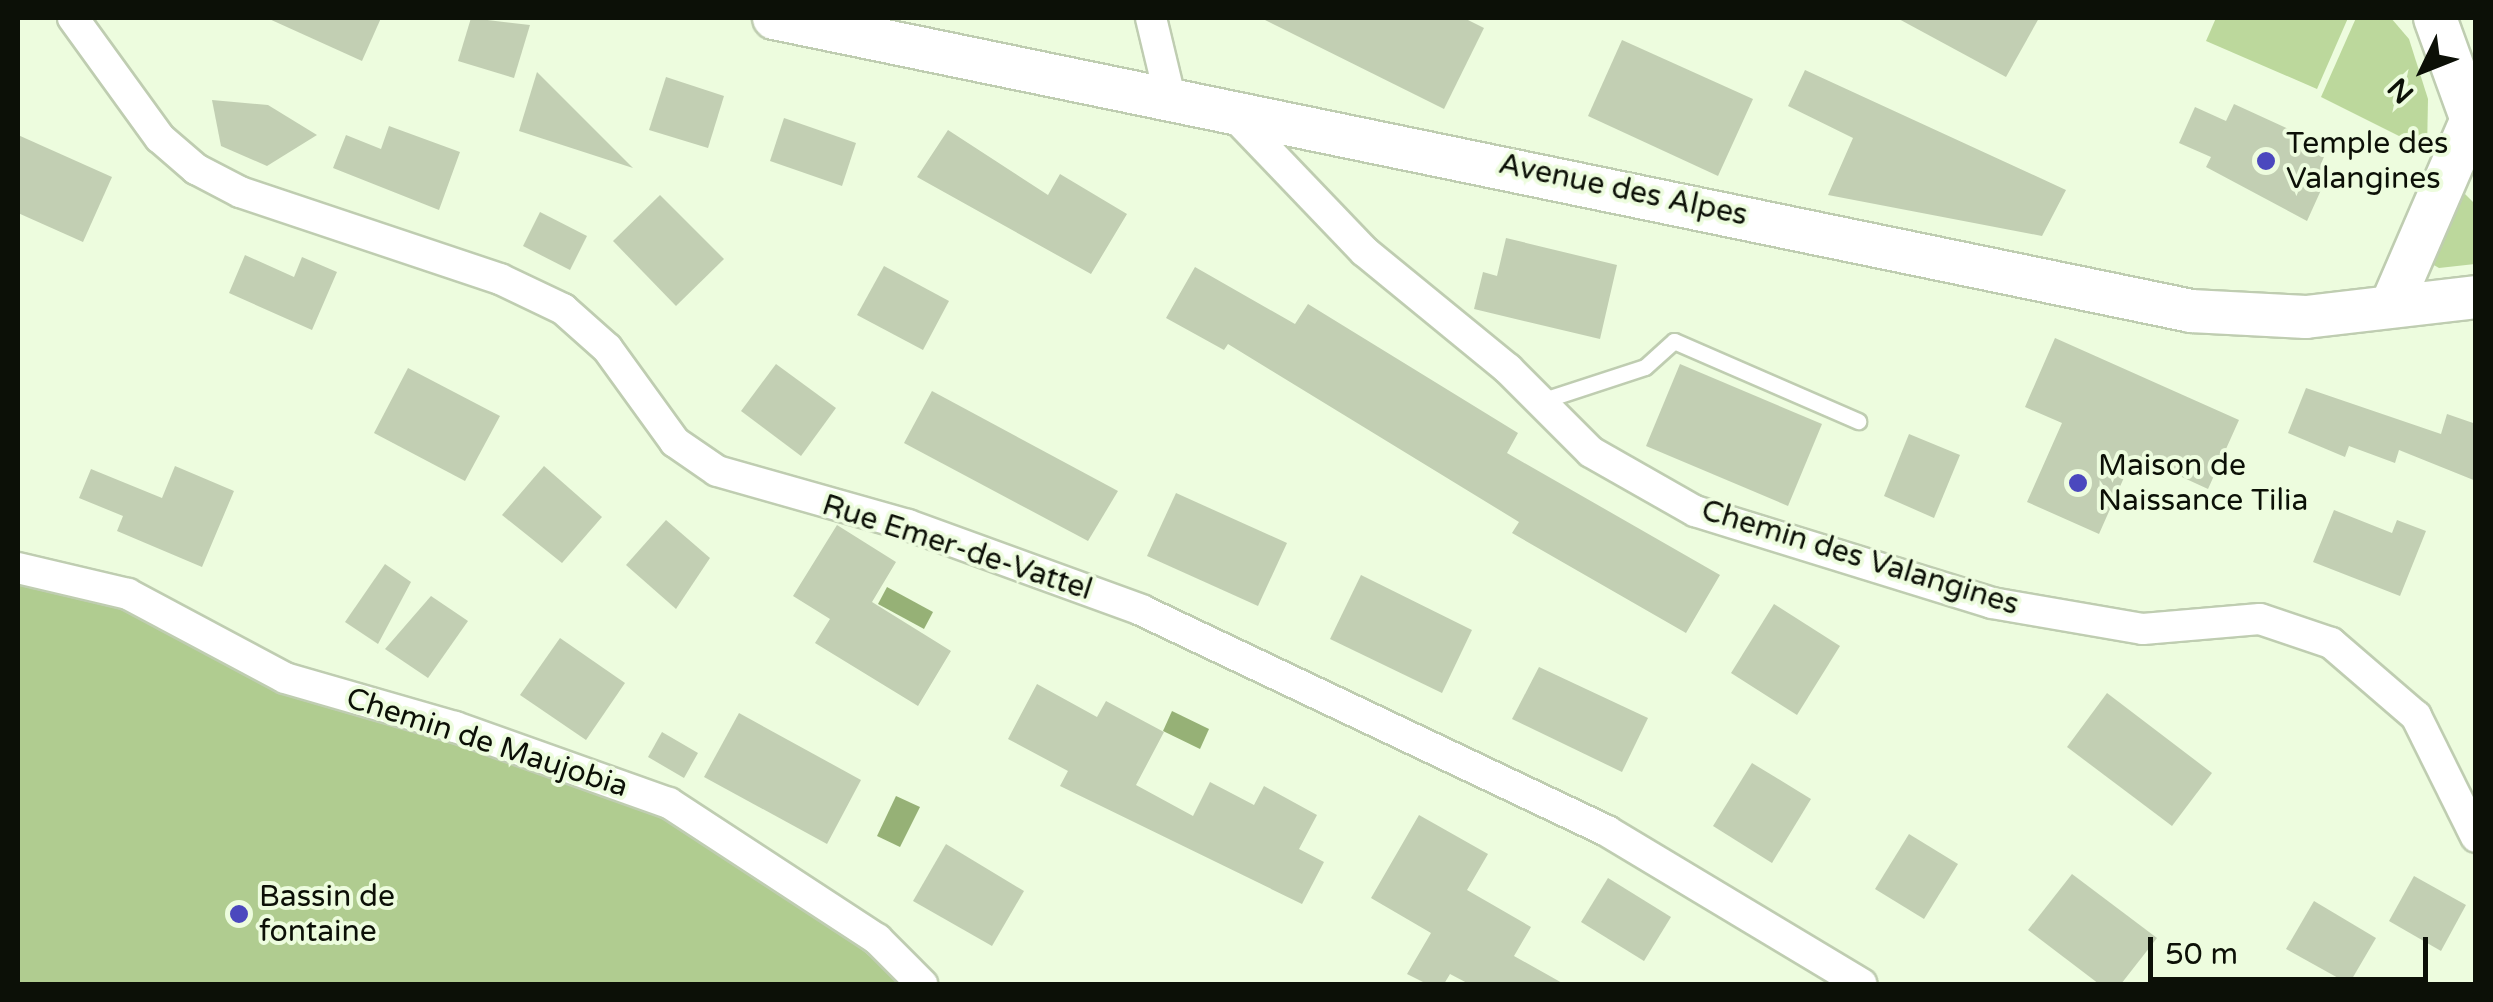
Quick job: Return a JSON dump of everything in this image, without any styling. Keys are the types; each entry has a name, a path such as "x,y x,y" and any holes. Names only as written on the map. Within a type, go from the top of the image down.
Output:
{"main road":[{"name":"Avenue des Alpes","path":"774,18 2191,311 2306,317 2476,296"},
{"path":"2391,306 2474,125 2435,18"}],"street":[{"name":"Rue Emer-de-Vattel","path":"73,18 160,138 196,169 240,192 500,279 563,310 607,348 675,442 717,471 908,525 1141,610 1607,831 1862,984"},
{"path":"1152,18 1170,97"},
{"name":"Chemin des Valangines","path":"1228,109 1364,251 1541,401 1591,452 1695,510 1975,598 2143,629 2260,619 2331,643 2416,716 2476,837"},
{"name":"Chemin de Maujobia","path":"18,568 128,594 285,678 455,727 669,803 876,939 922,984"}],"lane":[{"path":"1541,401 1645,367 1674,341 1858,421"}],"shaded area":[{"path":"2216,18 2348,18 2317,89 2206,41"},
{"path":"2356,18 2391,18 2409,39 2428,99 2427,150 2321,97"},
{"path":"2460,189 2475,204 2475,264 2439,268 2432,264"},
{"path":"18,573 126,598 653,811 805,902 903,984 18,984"},
{"path":"887,587 933,612 924,629 878,604"},
{"path":"1172,711 1209,729 1200,749 1163,731"},
{"path":"896,796 920,807 900,847 877,836"}],"building":[{"path":"267,18 381,18 362,61"},
{"path":"471,18 530,25 514,78 458,61"},
{"path":"1261,18 1464,18 1484,28 1444,109"},
{"path":"1897,18 2039,18 2006,77"},
{"path":"1622,40 1753,99 1718,176 1588,116"},
{"path":"1805,70 2066,190 2042,236 1828,195 1853,138 1788,106"},
{"path":"537,72 633,168 519,131"},
{"path":"666,77 724,96 708,148 649,130"},
{"path":"212,100 268,105 317,135 267,166 221,146"},
{"name":"Temple des Valangines","path":"2234,104 2328,147 2321,164 2331,168 2307,221 2206,167 2211,157 2179,143 2195,107 2226,121"},
{"path":"784,118 856,143 842,186 770,161"},
{"path":"389,126 460,152 439,210 333,168 346,135 381,149"},
{"path":"948,130 1048,195 1060,174 1127,214 1091,274 917,177"},
{"path":"18,135 112,177 83,242 18,213"},
{"path":"660,195 724,259 676,306 613,241"},
{"path":"540,212 587,236 570,270 523,246"},
{"path":"1506,238 1617,265 1600,339 1474,309 1483,272 1497,276"},
{"path":"245,255 294,277 302,257 337,272 312,330 229,293"},
{"path":"884,266 949,301 923,350 857,315"},
{"path":"1195,267 1295,324 1308,304 1518,433 1507,453 1720,575 1686,633 1512,533 1519,522 1228,344 1224,350 1166,318"},
{"path":"2055,338 2239,420 2208,489 2134,455 2099,534 2027,502 2062,423 2025,407"},
{"path":"776,364 836,408 801,456 741,411"},
{"path":"1680,364 1822,424 1788,506 1646,446"},
{"path":"408,368 500,416 465,481 374,433"},
{"path":"2306,388 2441,434 2447,414 2476,424 2476,481 2399,450 2395,463 2349,446 2345,457 2288,433"},
{"path":"932,391 1118,491 1088,541 904,443"},
{"path":"1909,434 1960,455 1934,518 1884,496"},
{"path":"175,466 234,491 202,567 117,531 123,516 79,498 91,469 162,498"},
{"path":"544,466 602,517 562,563 502,515"},
{"path":"1176,493 1287,543 1258,606 1147,556"},
{"path":"2334,510 2392,533 2397,520 2426,531 2400,596 2313,562"},
{"path":"666,520 710,558 676,609 626,565"},
{"path":"837,525 896,562 872,602 951,651 918,706 815,643 830,619 793,596"},
{"path":"385,564 411,582 378,644 345,622"},
{"path":"1361,575 1472,630 1442,693 1330,639"},
{"path":"431,596 468,621 428,678 385,649"},
{"path":"1774,604 1840,646 1797,715 1731,673"},
{"path":"560,638 625,683 586,740 520,695"},
{"path":"1539,667 1648,718 1622,772 1512,719"},
{"path":"1037,684 1097,717 1106,701 1164,732 1136,785 1193,816 1210,782 1254,805 1264,786 1317,815 1299,849 1324,862 1302,904 1060,786 1068,771 1008,739"},
{"path":"2107,693 2212,773 2172,826 2067,747"},
{"path":"739,713 861,780 827,844 704,777"},
{"path":"662,732 698,753 684,778 648,757"},
{"path":"1752,763 1811,799 1772,863 1713,826"},
{"path":"1419,815 1488,854 1467,890 1531,927 1514,956 1564,984 1469,984 1450,974 1444,984 1427,984 1407,974 1431,933 1371,898"},
{"path":"1909,834 1958,864 1924,919 1875,889"},
{"path":"946,844 1024,891 992,946 913,901"},
{"path":"2072,874 2157,938 2121,984 2099,984 2028,930"},
{"path":"2414,876 2466,905 2441,951 2389,921"},
{"path":"1608,878 1671,917 1644,961 1581,922"},
{"path":"2314,901 2376,938 2349,984 2286,949"}],"place":[{"name":"Temple des Valangines","path":"2266,161"},
{"name":"Maison de Naissance Tilia","path":"2078,483"},
{"name":"Bassin de fontaine","path":"239,914"}]}
